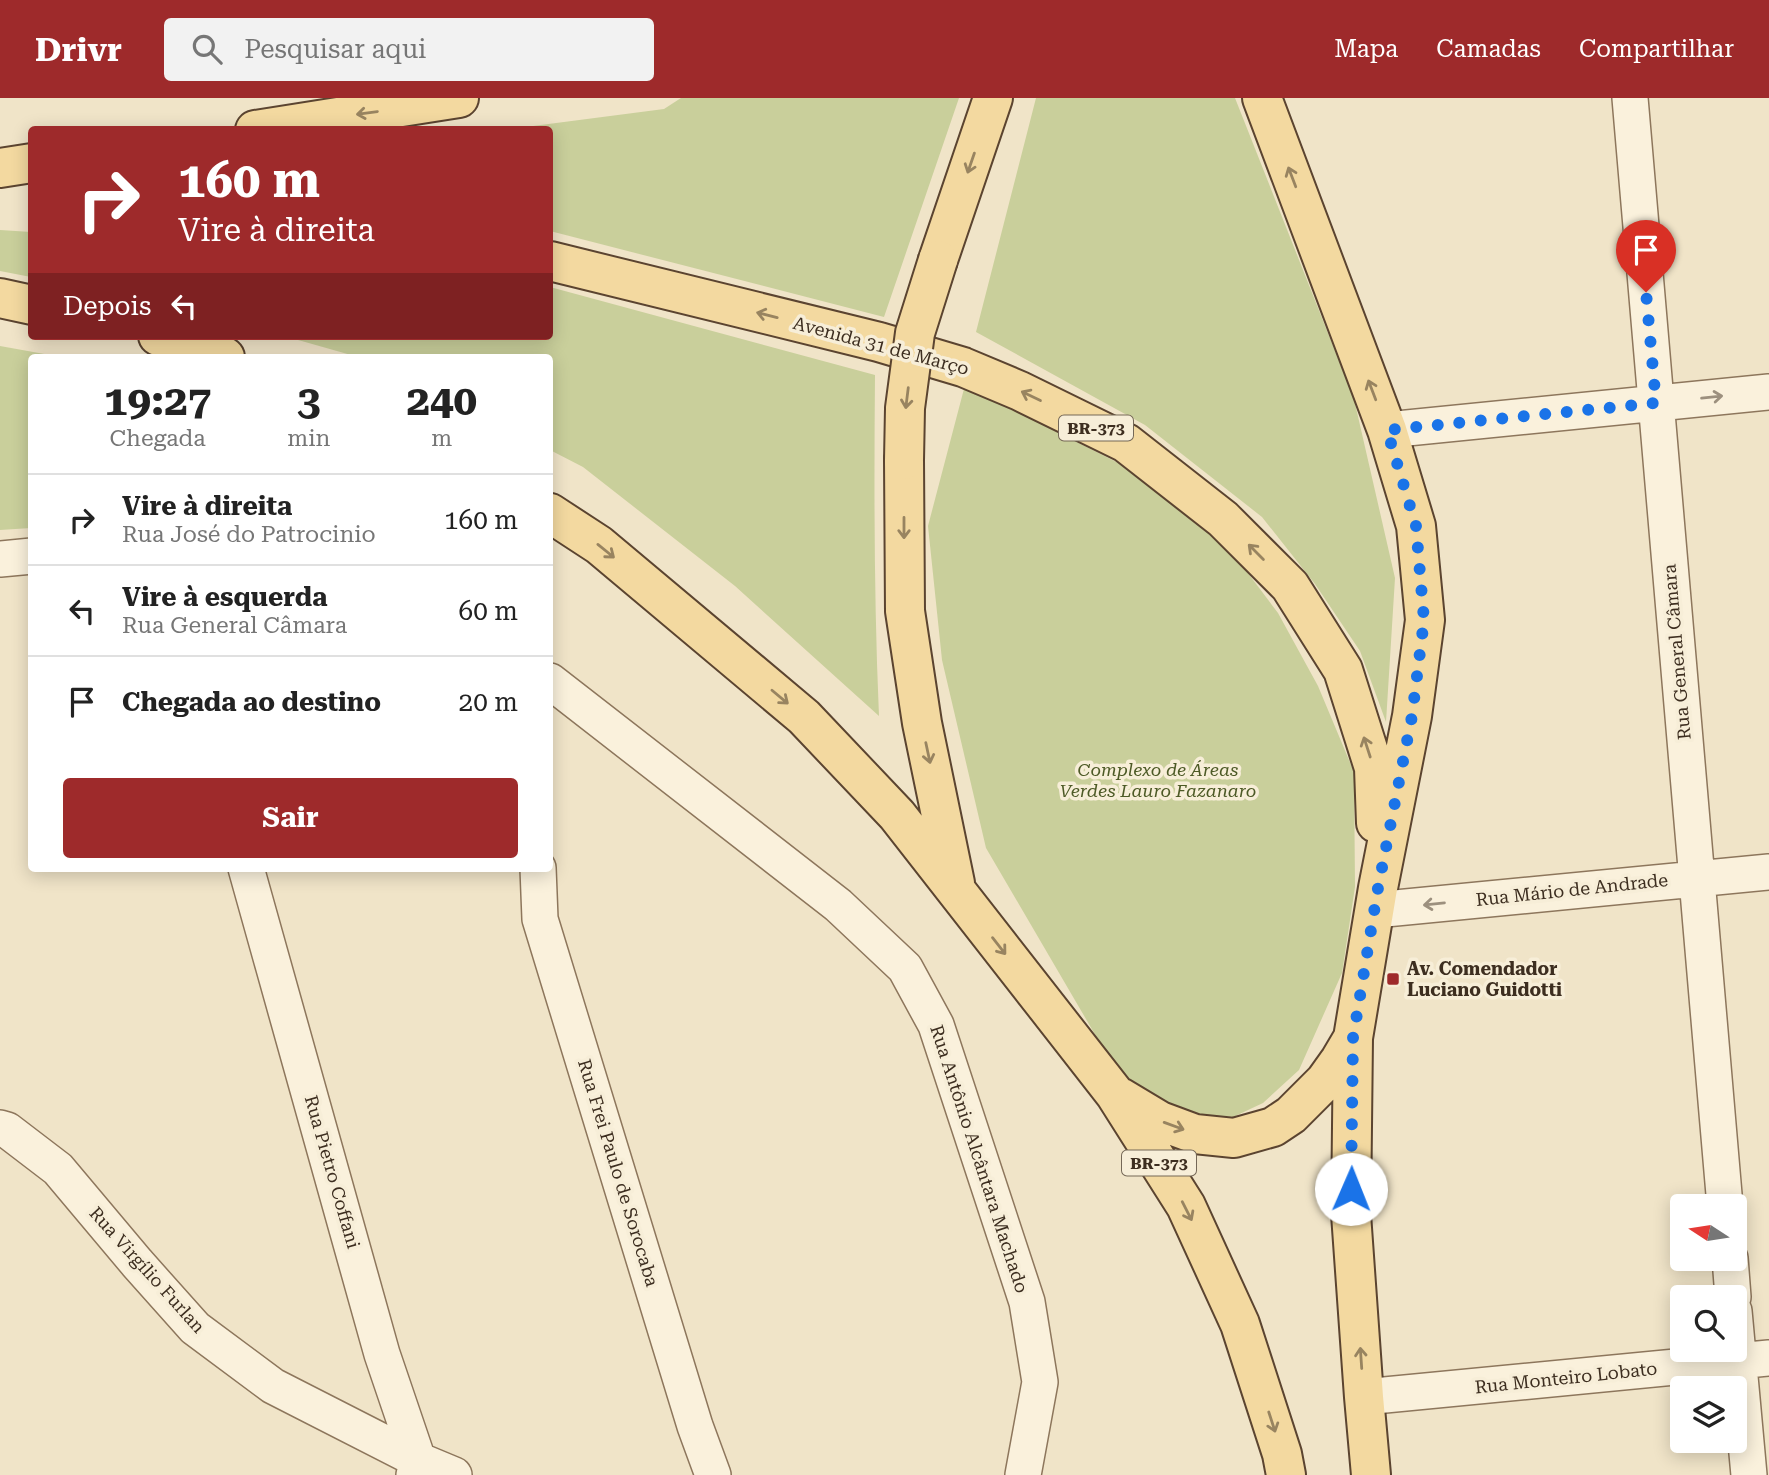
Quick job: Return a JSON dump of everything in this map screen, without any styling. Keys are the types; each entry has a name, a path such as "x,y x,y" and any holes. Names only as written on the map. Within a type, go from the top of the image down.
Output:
{"main road":[{"path":"280,126 459,98"},
{"path":"957,892 922,723 905,611 905,408 915,333 937,260 993,98"},
{"path":"1262,98 1387,430 1416,526 1424,620 1412,716 1376,899"},
{"path":"0,168 28,164"},
{"path":"0,185 28,188"},
{"name":"Avenida 31 de Março","path":"553,262 879,342 963,366 1126,443 1223,519 1290,586 1343,670 1374,768 1376,899"},
{"path":"0,298 28,304"},
{"path":"171,340 215,354"},
{"name":"BR-373","path":"553,515 599,545 804,717 897,815 1115,1094 1186,1206 1240,1324 1282,1454 1286,1475"},
{"name":"BR-373","path":"1371,1475 1351,1214 1353,1038 1376,899"},
{"path":"1115,1094 1160,1121 1195,1133 1234,1138 1273,1127 1291,1115 1325,1081 1353,1038"}],"street":[{"name":"Rua General Câmara","path":"1630,98 1724,1194"},
{"path":"1387,430 1769,392"},
{"path":"0,559 28,556"},
{"name":"Rua Antônio Alcântara Machado","path":"553,683 838,905 905,968 936,1026 1027,1302 1040,1382 1023,1475"},
{"name":"Rua Pietro Coffani","path":"247,872 416,1467"},
{"name":"Rua Frei Paulo de Sorocaba","path":"538,872 540,919 695,1426 713,1475"},
{"name":"Rua Mário de Andrade","path":"1376,899 1769,872"},
{"name":"Rua Virgílio Furlan","path":"0,1128 7,1130 58,1168 195,1328 273,1386 416,1467 454,1475"},
{"path":"1747,1342 1754,1359 1749,1475"},
{"name":"Rua Monteiro Lobato","path":"1364,1397 1754,1359"}],"green space":[{"path":"681,98 959,98 884,317 553,232 553,126 533,126 664,109"},
{"path":"1036,98 1235,98 1354,399 1395,578 1386,722 1360,651 1315,584 1262,517 1145,425 976,332"},
{"path":"0,230 28,232 28,276 0,271"},
{"path":"553,288 875,375 879,716 735,586 583,467 553,452 553,354 347,354 298,340 553,340"},
{"path":"0,346 44,354 28,354 28,528 0,530"},
{"name":"Complexo de Áreas Verdes Lauro Fazanaro","path":"965,385 1136,472 1226,544 1278,613 1318,686 1354,772 1355,887 1342,973 1299,1070 1263,1103 1231,1118 1182,1117 1146,1101 1114,1067 986,848 942,660 928,526"}],"place":[{"name":"Av. Comendador Luciano Guidotti","path":"1393,979"}],"route":[{"path":"1351,1189 1353,1038 1378,888 1412,716 1424,620 1416,526 1387,430 1656,403 1646,292"}]}
